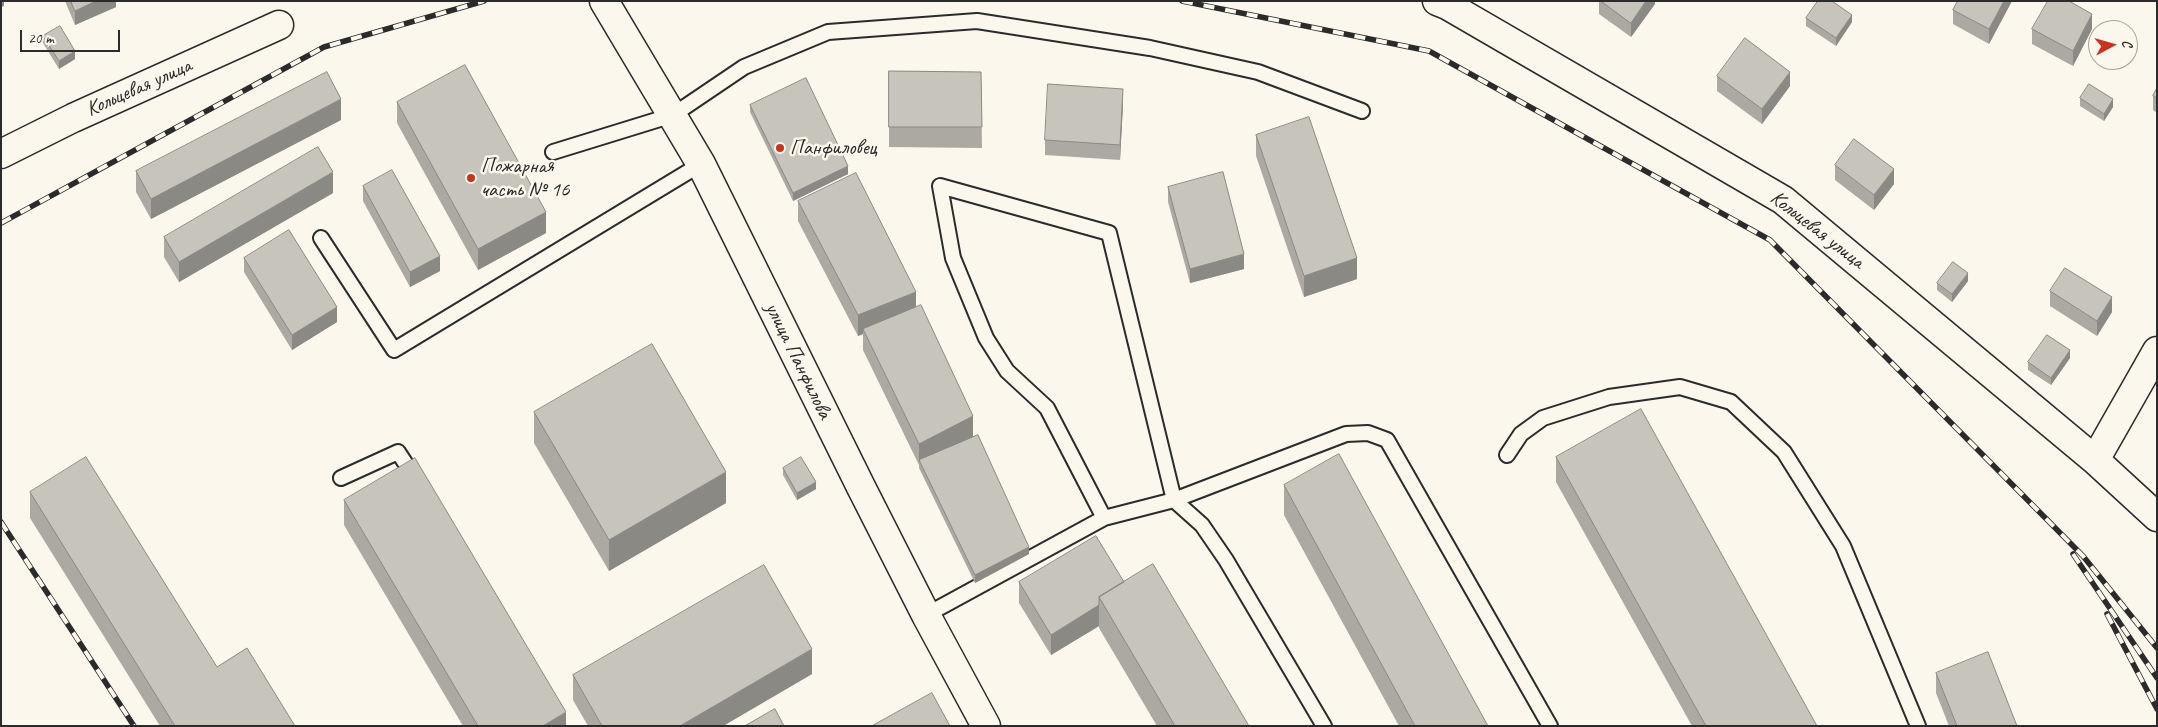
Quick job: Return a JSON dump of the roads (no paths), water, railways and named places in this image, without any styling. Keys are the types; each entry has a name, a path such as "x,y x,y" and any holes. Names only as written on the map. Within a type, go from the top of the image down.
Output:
{"street":[{"name":"улица Панфилова","path":"604,1 701,164 926,615 986,726"},
{"name":"Кольцевая улица","path":"1438,1 1783,200 2095,460 2157,517"},
{"name":"Кольцевая улица","path":"1,154 73,118 279,25"},
{"path":"2095,460 2157,351"}],"lane":[{"path":"553,152 673,115 744,67 828,32 977,21 1150,48 1258,72 1362,111"},
{"path":"321,238 394,350 701,164"},
{"path":"1104,518 1047,408 1007,371 986,338 953,258 940,186 1109,233 1174,500 1202,525 1226,560 1324,726"},
{"path":"1507,455 1521,434 1543,418 1609,397 1680,387 1731,402 1784,452 1843,546 1918,726"},
{"path":"926,615 1104,518 1174,500 1346,434 1368,433 1387,440 1550,726"},
{"path":"341,478 398,452 425,494"}],"railway":[{"path":"1,223 324,47 484,1"},
{"path":"1182,1 1429,51 1770,240 2083,556 2157,648"},
{"path":"1,522 134,726"},
{"path":"2073,554 2157,678"},
{"path":"2107,614 2157,709"}],"place":[{"name":"Панфиловец","path":"780,148"},
{"name":"Пожарная часть № 16","path":"471,178"}]}
